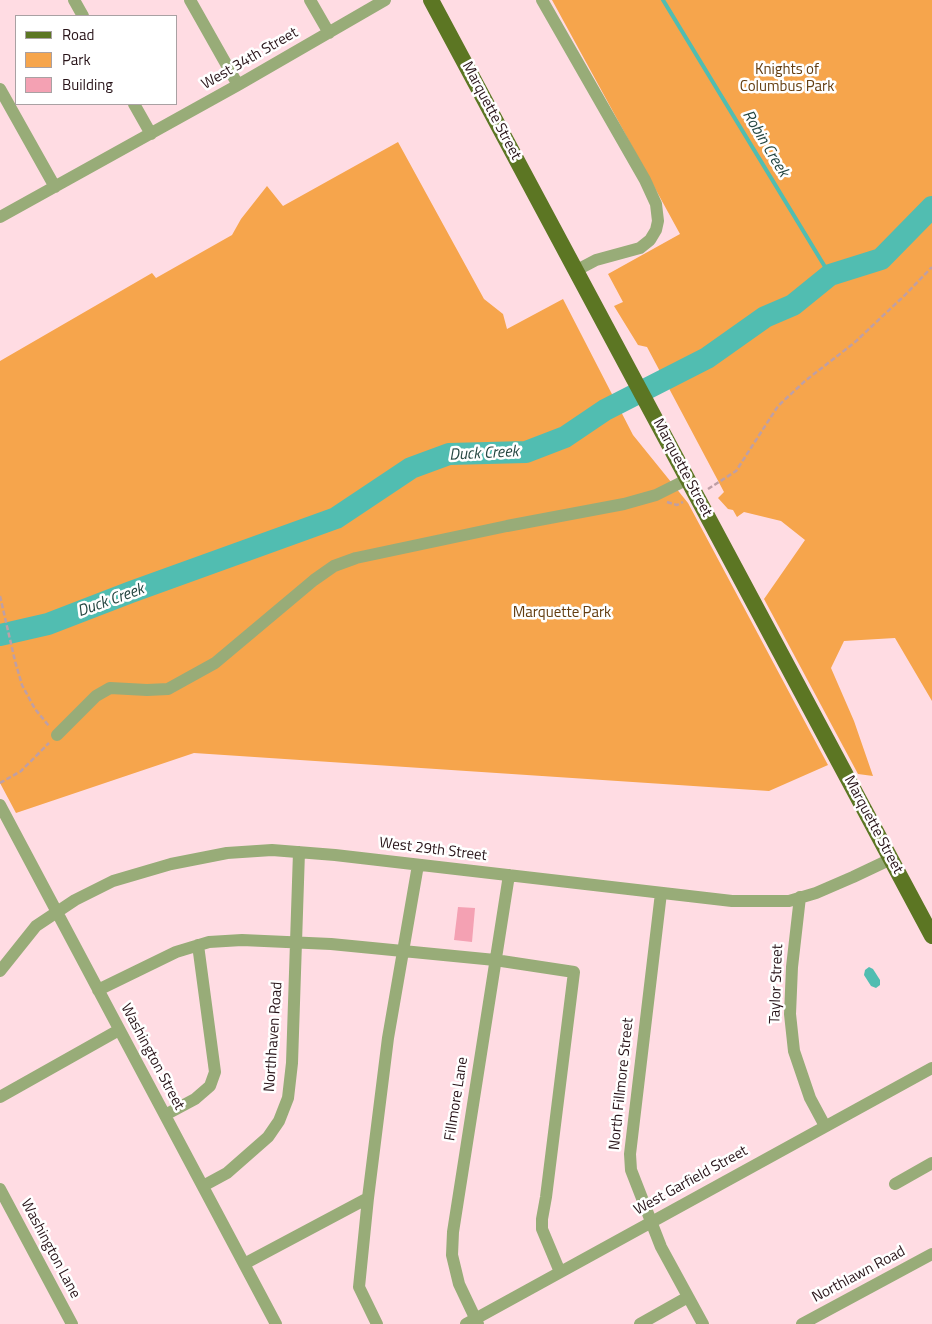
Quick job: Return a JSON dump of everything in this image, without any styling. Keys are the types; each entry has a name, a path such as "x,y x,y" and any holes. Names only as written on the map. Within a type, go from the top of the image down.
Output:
{"main road":[{"name":"Marquette Street","path":"431,0 932,936"}],"street":[{"path":"74,0 82,15"},
{"path":"190,0 238,85"},
{"path":"310,0 328,33"},
{"name":"West 34th Street","path":"0,218 238,85 385,0"},
{"path":"542,0 645,180 656,204 658,221 656,230 650,240 640,248 596,260 577,270"},
{"path":"0,89 55,187"},
{"path":"135,105 151,134"},
{"path":"57,735 96,696 110,688 147,690 168,688 215,663 314,580 334,566 356,558 507,526 624,504 656,495 688,479"},
{"name":"Washington Street","path":"0,805 276,1324"},
{"name":"West 29th Street","path":"0,972 36,926 75,900 113,881 171,864 227,853 272,850 298,852 732,901 789,901 816,893 891,859"},
{"name":"Northhaven Road","path":"203,1186 227,1173 268,1137 282,1114 288,1098 292,1063 298,852"},
{"path":"377,1324 359,1287 388,1038 418,865"},
{"name":"Fillmore Lane","path":"473,1322 459,1284 452,1255 453,1232 509,875"},
{"name":"North Fillmore Street","path":"661,893 630,1154 631,1170 661,1247 703,1324"},
{"name":"Taylor Street","path":"800,897 792,967 790,1014 794,1051 810,1098 825,1126"},
{"path":"98,990 176,952 210,942 242,940 403,951 496,960 574,972 542,1218 542,1229 560,1272"},
{"path":"165,1115 195,1099 210,1086 215,1072 198,945"},
{"path":"0,1097 119,1030"},
{"name":"West Garfield Street","path":"473,1322 560,1272 932,1068"},
{"path":"894,1184 932,1163"},
{"name":"Washington Lane","path":"0,1188 72,1324"},
{"path":"244,1264 368,1198"},
{"name":"Northlawn Road","path":"802,1324 932,1254"},
{"path":"640,1324 688,1298"}],"path":[{"path":"656,495 660,501 678,505 736,471 778,406 805,381 854,343 932,268"},
{"path":"0,596 22,685 35,709 57,735 21,771 0,783"}],"green space":[{"name":"Knights of Columbus Park","path":"552,0 932,0 932,701 895,638 844,641 831,668 854,721 873,776 858,774 764,599 805,540 781,521 744,512 737,517 733,510 728,509 718,498 724,492 647,347 638,345 614,306 623,302 608,274 680,234"},
{"name":"Marquette Park","path":"398,142 484,299 503,314 507,329 563,299 633,435 688,503 828,765 769,791 194,753 16,813 0,783 0,361 152,273 156,278 232,235 241,219 267,186 283,206"}],"water":[{"path":"869,967 873,969 880,980 880,985 876,988 871,986 864,975 865,970"}],"building":[{"path":"458,907 475,908 472,942 454,940"}],"waterway":[{"name":"Robin Creek","path":"663,0 830,275"},
{"name":"Duck Creek","path":"0,635 48,624 336,518 411,468 449,454 526,452 565,437 605,410 707,358 765,317 793,305 830,275 881,259 932,207"}]}
